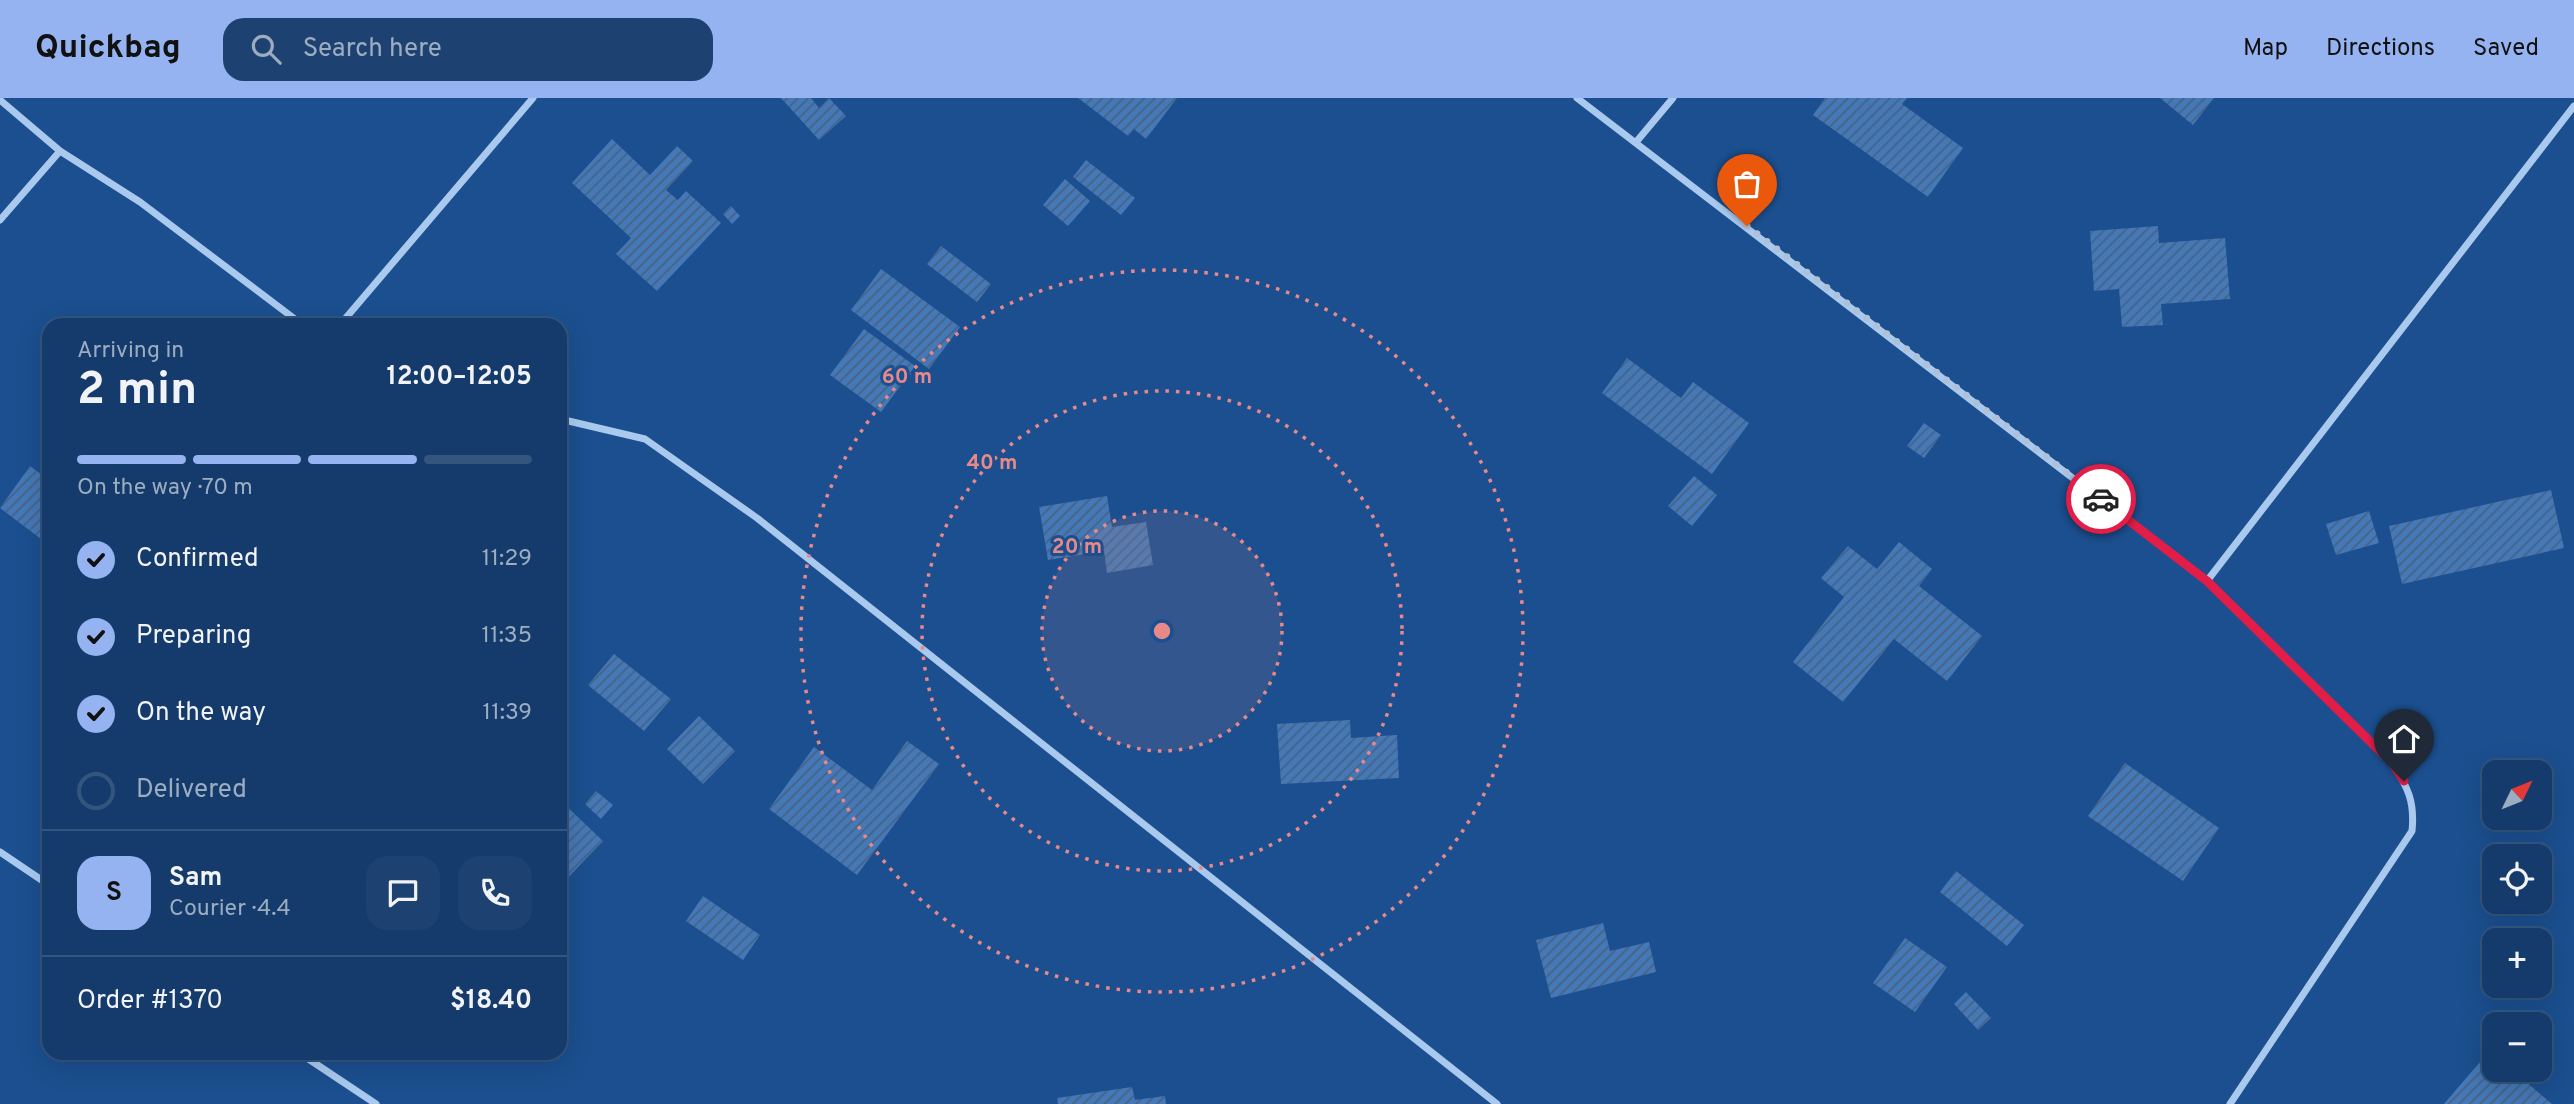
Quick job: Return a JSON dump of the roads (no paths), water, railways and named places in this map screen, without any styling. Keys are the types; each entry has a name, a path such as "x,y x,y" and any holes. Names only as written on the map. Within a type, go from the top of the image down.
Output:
{"street":[{"path":"346,318 533,98"},
{"path":"1577,98 1637,141 2207,581 2392,763 2404,781 2414,808 2412,831 2230,1104"},
{"path":"1637,141 1674,98"},
{"path":"0,100 60,151 140,202 293,318"},
{"path":"2207,581 2574,106"},
{"path":"0,220 60,151"},
{"path":"567,421 645,439 757,518 1497,1104"},
{"path":"0,852 42,880"},
{"path":"310,1060 376,1104"}]}
